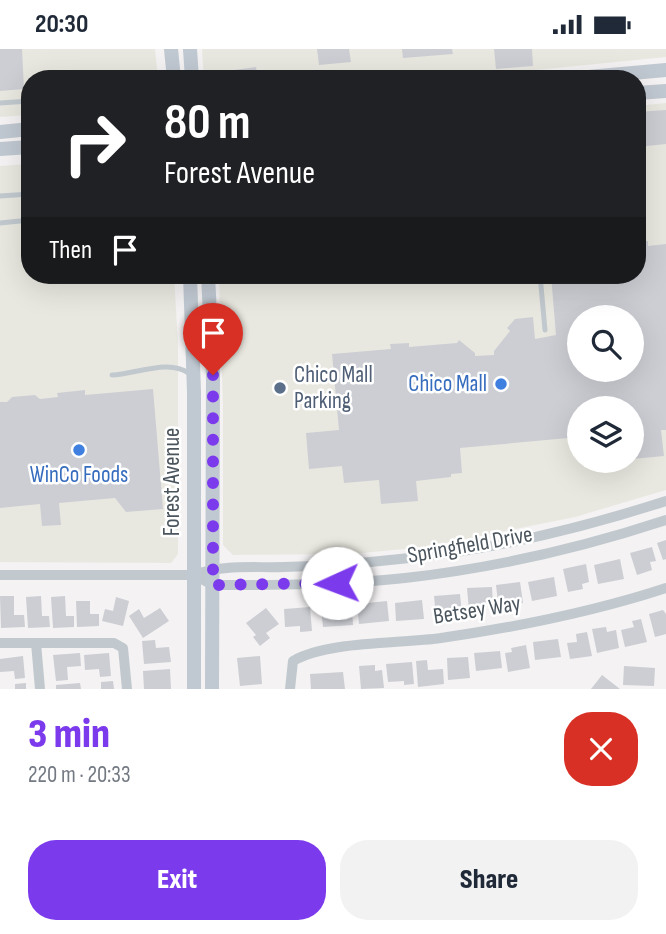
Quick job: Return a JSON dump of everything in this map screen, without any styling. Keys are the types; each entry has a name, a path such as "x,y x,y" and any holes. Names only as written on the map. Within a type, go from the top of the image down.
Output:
{"street":[{"path":"171,49 173,70"},
{"path":"190,49 191,70"},
{"path":"646,71 666,69"},
{"path":"646,92 666,91"},
{"path":"0,132 21,130"},
{"path":"0,149 21,148"},
{"name":"Forest Avenue","path":"190,284 194,377 194,689"},
{"name":"Forest Avenue","path":"208,284 213,375 212,689"},
{"name":"Springfield Drive","path":"0,575 194,575 213,568 285,567 422,558 547,535 666,501"},
{"name":"Springfield Drive","path":"194,575 213,585 337,583 456,571 566,549 666,520"},
{"name":"Betsey Way","path":"290,689 293,661 324,649 417,641 526,624 603,607 666,588"},
{"path":"0,643 114,643 122,648 127,689"},
{"path":"36,643 40,689"}],"lane":[{"path":"0,103 21,101"},
{"path":"0,196 21,195"},
{"path":"0,223 21,221"},
{"path":"541,284 545,330"},
{"path":"112,375 132,374 160,367 180,368 194,377"}],"shaded area":[{"path":"0,49 155,49 157,70 21,70 21,116 0,117"},
{"path":"202,49 666,49 666,57 535,70 203,70"},
{"path":"666,103 666,490 575,517 425,547 351,554 233,555 223,545 219,284 646,284 646,105"},
{"path":"21,165 21,284 175,284 178,344 178,554 171,563 0,562 0,166"}],"building":[{"path":"0,49 22,49 21,89 0,91"},
{"path":"317,49 349,49 351,62 319,65"},
{"path":"402,49 452,49 453,54 403,58"},
{"path":"494,49 532,49 533,66 496,69"},
{"path":"256,67 256,70 234,70"},
{"path":"666,110 666,144 646,146 646,111"},
{"name":"Chico Mall","path":"646,241 648,246 666,244 666,430 661,430 664,456 644,458 644,396 567,396 567,438 460,448 462,473 416,481 418,501 381,504 379,480 344,483 342,466 309,469 306,433 339,430 332,354 391,349 390,344 409,343 409,347 457,343 459,340 475,353 475,356 494,355 494,351 510,331 507,328 515,319 533,317 535,339 556,335 552,284 646,284"},
{"name":"WinCo Foods","path":"153,389 163,509 126,512 115,498 59,503 61,525 42,526 40,504 0,508 0,402 7,402 12,397 35,395 40,399 58,397 57,393 85,390 85,395"},
{"path":"666,540 666,559 663,560 657,543"},
{"path":"652,547 656,561 650,562 652,570 637,575 630,553"},
{"path":"620,559 624,579 598,584 594,565"},
{"path":"586,564 589,582 582,584 583,589 568,592 563,569"},
{"path":"554,577 557,596 532,601 528,582"},
{"path":"520,582 523,603 506,605 506,601 498,602 496,585"},
{"path":"492,587 493,604 486,604 486,610 469,611 467,588"},
{"path":"460,594 462,614 436,617 434,596"},
{"path":"0,596 14,596 14,615 24,615 25,627 1,628"},
{"path":"41,596 42,616 49,616 50,627 28,628 26,597"},
{"path":"65,596 66,616 74,616 74,627 53,628 51,597"},
{"path":"116,597 129,601 123,626 102,621 105,609 113,611"},
{"path":"422,600 424,619 396,621 395,603"},
{"path":"76,601 90,601 90,614 99,614 99,626 77,627"},
{"path":"387,601 389,621 359,624 357,604"},
{"path":"352,606 353,625 323,627 321,609"},
{"path":"310,607 312,631 300,632 300,626 285,627 284,609"},
{"path":"160,608 169,621 143,638 129,616 139,609 144,618"},
{"path":"266,608 279,624 266,633 270,638 260,646 253,637 256,635 246,623"},
{"path":"663,610 666,614 666,634 655,637 649,614"},
{"path":"641,619 647,642 625,647 621,630 634,627 632,621"},
{"path":"606,627 607,632 616,630 619,648 597,653 592,629"},
{"path":"587,632 592,656 570,659 567,643 577,642 576,634"},
{"path":"558,639 561,657 535,660 533,642"},
{"path":"155,640 156,648 169,647 171,662 144,664 142,641"},
{"path":"526,645 530,668 508,672 505,653 512,652 511,648"},
{"path":"500,651 502,668 476,671 474,653"},
{"path":"80,653 81,666 67,667 68,680 56,681 53,655"},
{"path":"109,653 111,676 100,677 99,669 85,670 84,655"},
{"path":"23,656 25,678 15,679 14,671 0,672 0,659"},
{"path":"260,656 262,684 240,686 237,658"},
{"path":"468,657 470,678 448,680 447,658"},
{"path":"427,660 428,670 443,669 444,684 418,687 416,661"},
{"path":"412,662 414,684 404,685 404,681 388,682 386,664"},
{"path":"375,665 375,671 382,670 384,688 361,689 359,666"},
{"path":"624,666 655,668 654,686 623,685"},
{"path":"170,669 171,689 144,689 143,671"},
{"path":"343,672 345,689 311,689 310,674"},
{"path":"602,675 620,689 591,689"},
{"path":"113,681 114,689 101,689 101,682"},
{"path":"26,683 26,689 15,689 15,684"},
{"path":"80,683 81,689 56,689 56,685"}],"place":[{"name":"Chico Mall","path":"501,384"},
{"name":"Chico Mall Parking","path":"280,388"},
{"name":"WinCo Foods","path":"79,450"}],"route":[{"path":"213,375 213,585 337,583"}]}
